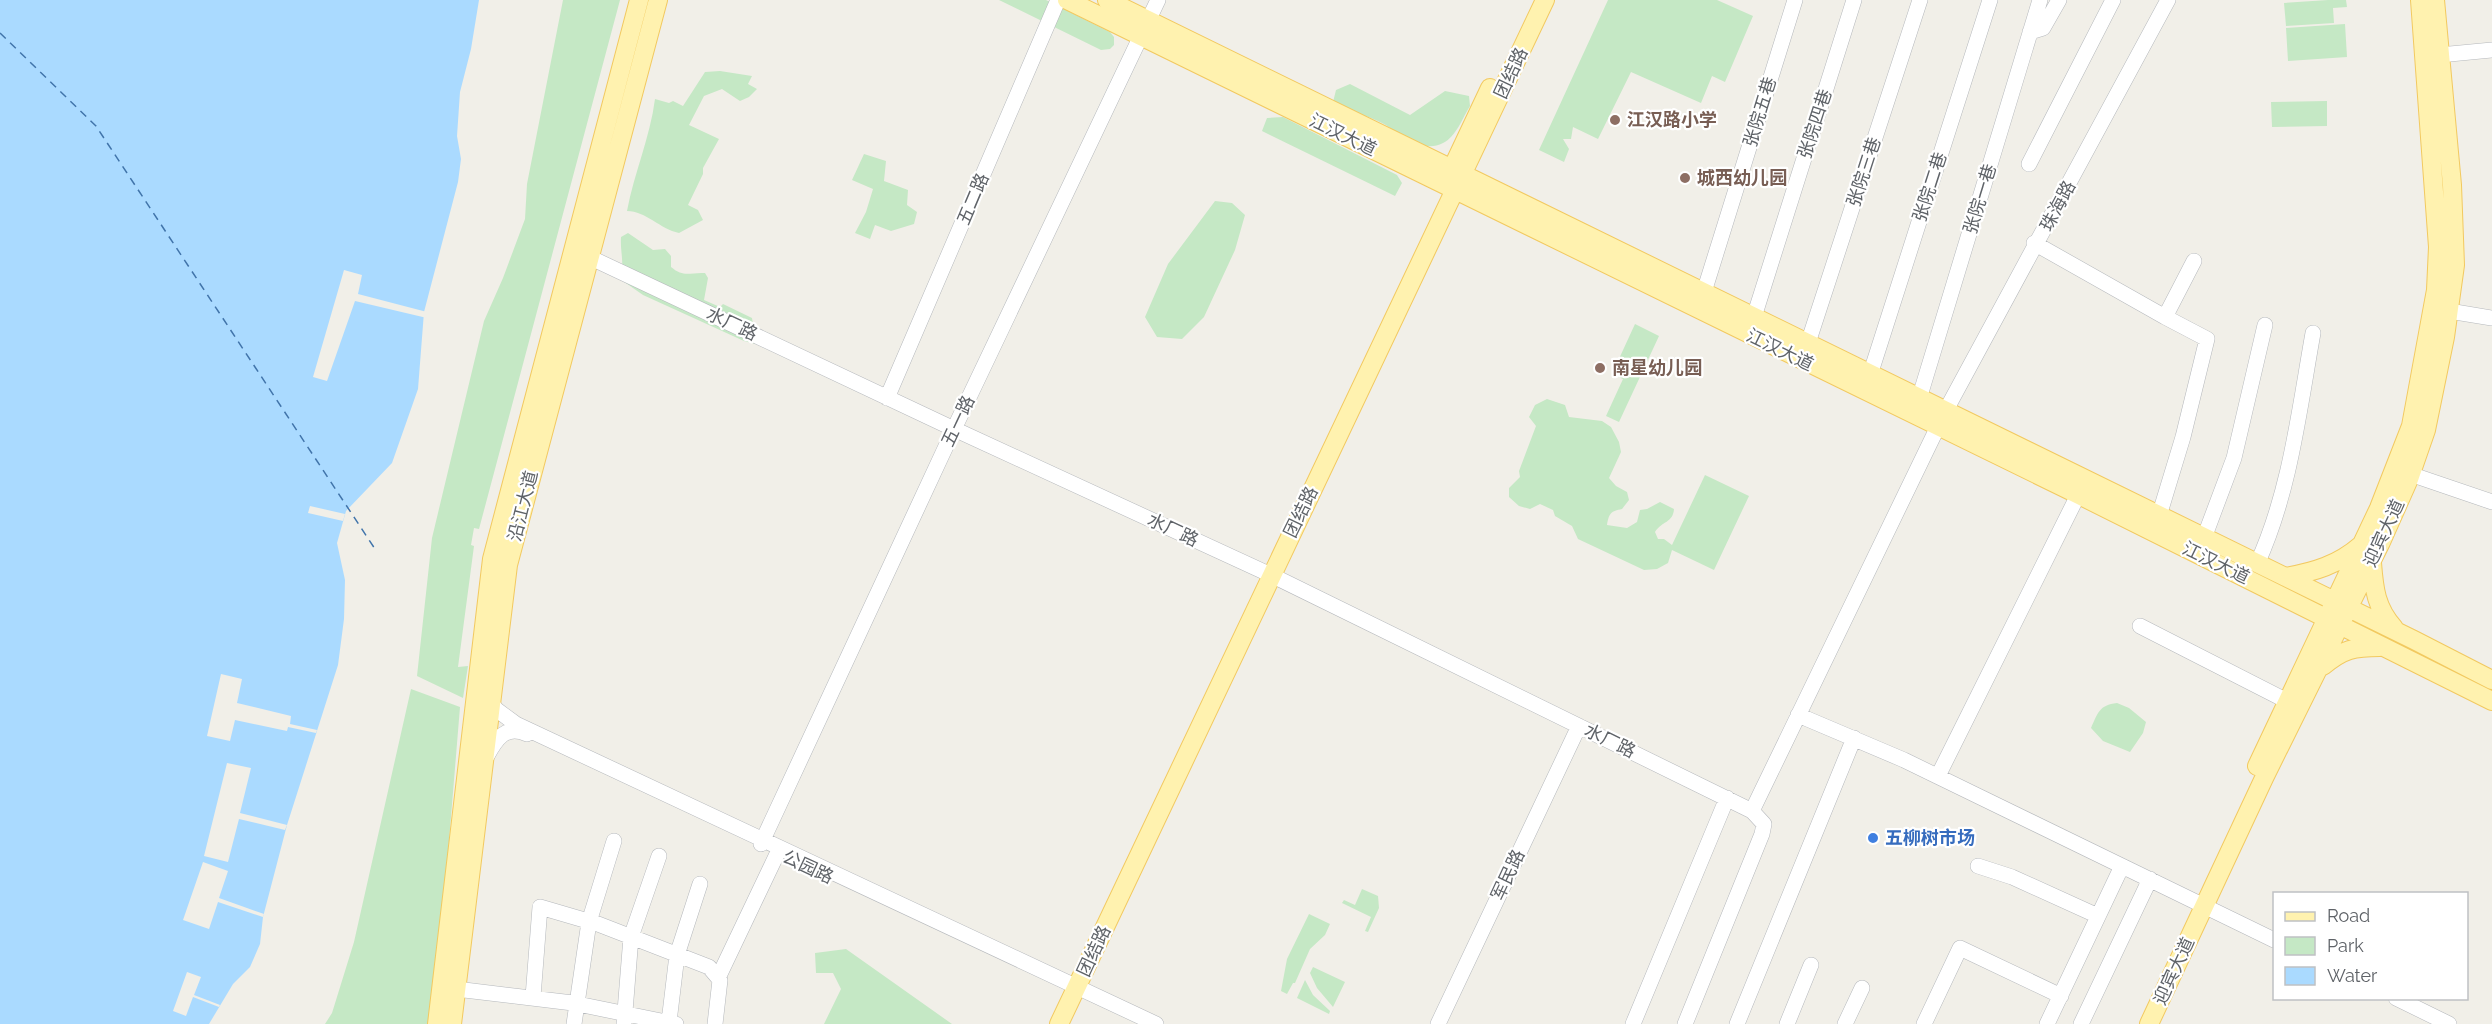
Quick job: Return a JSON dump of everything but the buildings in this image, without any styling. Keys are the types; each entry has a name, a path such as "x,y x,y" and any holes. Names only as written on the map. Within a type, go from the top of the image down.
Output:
{"main road":[{"name":"沿江大道","path":"437,1024 492,558 639,0"},
{"name":"沿江大道","path":"452,1024 508,565 658,0"},
{"name":"江汉大道","path":"1067,0 1145,28 1942,416 2104,498 2293,601 2492,701"},
{"name":"江汉大道","path":"1107,0 1145,28"},
{"name":"团结路","path":"1059,1024 1072,987 1453,179 1533,0"},
{"name":"团结路","path":"1453,179 1545,0"},
{"name":"迎宾大道","path":"2342,605 2372,561 2410,474 2426,430 2455,265 2455,235 2432,56 2420,0"},
{"name":"迎宾大道","path":"2138,1024 2199,904 2342,605 2363,544 2411,426 2436,287 2439,230 2432,56 2435,0"},
{"name":"江汉大道","path":"1453,179 1704,292 1918,398 1942,416"},
{"name":"江汉大道","path":"2104,498 2159,516 2492,681"},
{"path":"2284,578 2318,571 2347,557 2363,544"},
{"path":"2372,561 2374,593 2383,615 2397,632"},
{"path":"2293,601 2304,614 2310,634 2312,665 2338,653 2359,647 2384,647"},
{"name":"迎宾大道","path":"2149,1024 2287,701 2312,665"},
{"name":"团结路","path":"1049,1024 1072,987"}],"street":[{"name":"五二路","path":"887,398 1058,0"},
{"name":"五一路","path":"762,842 954,429 1158,0"},
{"name":"张院五巷","path":"1704,292 1796,0"},
{"name":"张院四巷","path":"1754,317 1854,0"},
{"name":"张院三巷","path":"1808,344 1920,0"},
{"name":"张院二巷","path":"1869,374 1988,0"},
{"name":"张院一巷","path":"1918,398 2038,0"},
{"name":"张院一巷","path":"1918,398 2038,0"},
{"path":"2030,32 2043,28 2059,0"},
{"path":"2029,164 2113,0"},
{"name":"珠海路","path":"1752,811 1942,416 2167,0"},
{"path":"2432,56 2492,50"},
{"path":"2035,244 2207,339 2183,438 2159,516"},
{"name":"水厂路","path":"589,257 1266,573 1752,811"},
{"path":"2165,317 2194,261"},
{"path":"2448,311 2492,318"},
{"path":"2204,538 2234,458 2265,325"},
{"path":"2257,564 2272,530 2291,455 2313,333"},
{"path":"2410,474 2492,502"},
{"path":"1938,776 2082,487"},
{"path":"2140,626 2287,701"},
{"path":"478,676 480,686 491,704 516,724 762,842 1156,1024"},
{"path":"1798,715 1938,776 2273,940"},
{"name":"军民路","path":"1437,1024 1579,726"},
{"name":"公园路","path":"484,762 502,733 512,729 522,731 1072,987 1144,1024"},
{"path":"1737,1024 1854,738"},
{"path":"1633,1024 1726,798"},
{"path":"1684,1024 1762,834 1764,824 1752,811"},
{"path":"574,1024 589,922 614,841"},
{"path":"718,978 778,852"},
{"path":"624,1018 632,937 659,856"},
{"path":"1978,866 2012,876 2098,916"},
{"path":"2047,1024 2122,866"},
{"path":"2081,1024 2150,879"},
{"path":"456,989 533,997 577,1004 624,1018 673,1023 677,955 700,884"},
{"path":"533,997 540,907 632,937 709,967 720,980 715,1024"},
{"path":"1924,1024 1960,948 2061,996"},
{"path":"1787,1024 1811,965"},
{"path":"1845,1024 1862,988"},
{"path":"2398,1000 2449,1024"}],"green space":[{"path":"563,0 620,0 479,529 474,528 471,545 474,546 458,667 468,666 463,698 417,676 432,538 484,321 525,219 527,184"},
{"path":"999,0 1046,0 1110,32 1114,37 1114,45 1110,49 1101,50"},
{"path":"1608,0 1717,0 1753,16 1725,82 1712,76 1701,103 1631,72 1598,139 1573,127 1571,139 1563,139 1569,149 1564,162 1539,150"},
{"path":"2346,0 2347,7 2333,8 2334,23 2286,26 2284,3"},
{"path":"2345,24 2347,57 2288,61 2286,28"},
{"path":"720,71 752,76 748,84 757,89 749,97 740,101 722,89 704,96 689,125 719,139 703,168 703,174 688,205 698,210 703,220 679,233 640,214 627,211 650,128 655,99 669,103 673,101 683,106 705,72"},
{"path":"1350,84 1410,115 1445,91 1469,96 1470,106 1448,140 1435,146 1427,146 1412,141 1384,124 1333,102 1336,90"},
{"path":"2327,101 2327,126 2272,127 2271,102"},
{"path":"1283,117 1397,175 1402,183 1395,196 1262,131 1267,118"},
{"path":"864,154 886,161 884,181 908,190 907,205 917,212 914,224 891,231 875,225 870,239 855,233 866,212 873,189 852,180"},
{"path":"1215,201 1232,203 1245,215 1235,250 1204,317 1182,339 1157,337 1145,317 1168,264"},
{"path":"628,233 653,250 665,249 671,256 671,267 676,270 684,273 705,273 708,278 704,300 720,307 723,304 752,318 756,344 744,341 643,295 620,279 621,237"},
{"path":"1635,324 1659,336 1619,422 1606,416 1623,379 1612,374"},
{"path":"1547,399 1565,405 1569,417 1602,421 1611,427 1619,442 1621,452 1609,478 1616,486 1627,492 1629,500 1622,509 1611,513 1607,525 1627,528 1637,522 1640,510 1660,502 1674,509 1672,517 1655,532 1658,539 1664,539 1672,545 1705,475 1749,496 1714,570 1672,550 1668,563 1657,569 1644,570 1578,539 1572,526 1555,516 1553,510 1540,504 1530,509 1519,506 1509,497 1509,488 1520,477 1519,471 1536,426 1529,417 1535,405"},
{"path":"411,689 460,707 434,1024 325,1024 332,1013 354,942"},
{"path":"2117,703 2129,708 2146,722 2143,733 2130,752 2103,741 2091,728 2103,708"},
{"path":"1362,889 1378,896 1379,908 1368,932 1365,931 1371,917 1342,903 1344,900 1355,905"},
{"path":"1309,914 1330,924 1325,935 1310,949 1295,983 1287,994 1281,991 1287,959"},
{"path":"846,949 952,1024 824,1024 841,989 833,973 816,973 815,953"},
{"path":"1313,967 1345,982 1333,1007 1317,988 1310,973"},
{"path":"1305,980 1313,995 1330,1011 1329,1014 1297,998"}],"water":[{"path":"0,0 479,0 471,49 460,92 457,136 461,159 458,182 424,312 418,389 392,463 346,511 337,543 345,580 344,619 338,665 287,825 263,917 260,944 250,967 233,984 209,1024 0,1024"}],"pier":[{"path":"344,270 362,275 358,294 427,312 427,318 355,301 327,381 313,377"},
{"path":"310,506 345,514 343,521 308,513"},
{"path":"221,674 242,679 237,703 291,716 290,724 317,730 316,733 288,727 287,731 235,720 230,741 207,736"},
{"path":"227,763 251,768 240,813 287,825 285,830 239,819 228,862 204,856"},
{"path":"203,862 228,871 219,898 264,914 263,917 218,902 209,929 183,920"},
{"path":"187,972 201,977 194,995 220,1005 219,1007 193,997 186,1016 173,1011"}],"ferry route":[{"path":"0,33 96,126 377,552"}],"place":[{"name":"江汉路小学","path":"1615,120"},
{"name":"城西幼儿园","path":"1685,178"},
{"name":"南星幼儿园","path":"1600,368"},
{"name":"五柳树市场","path":"1873,838"}]}
